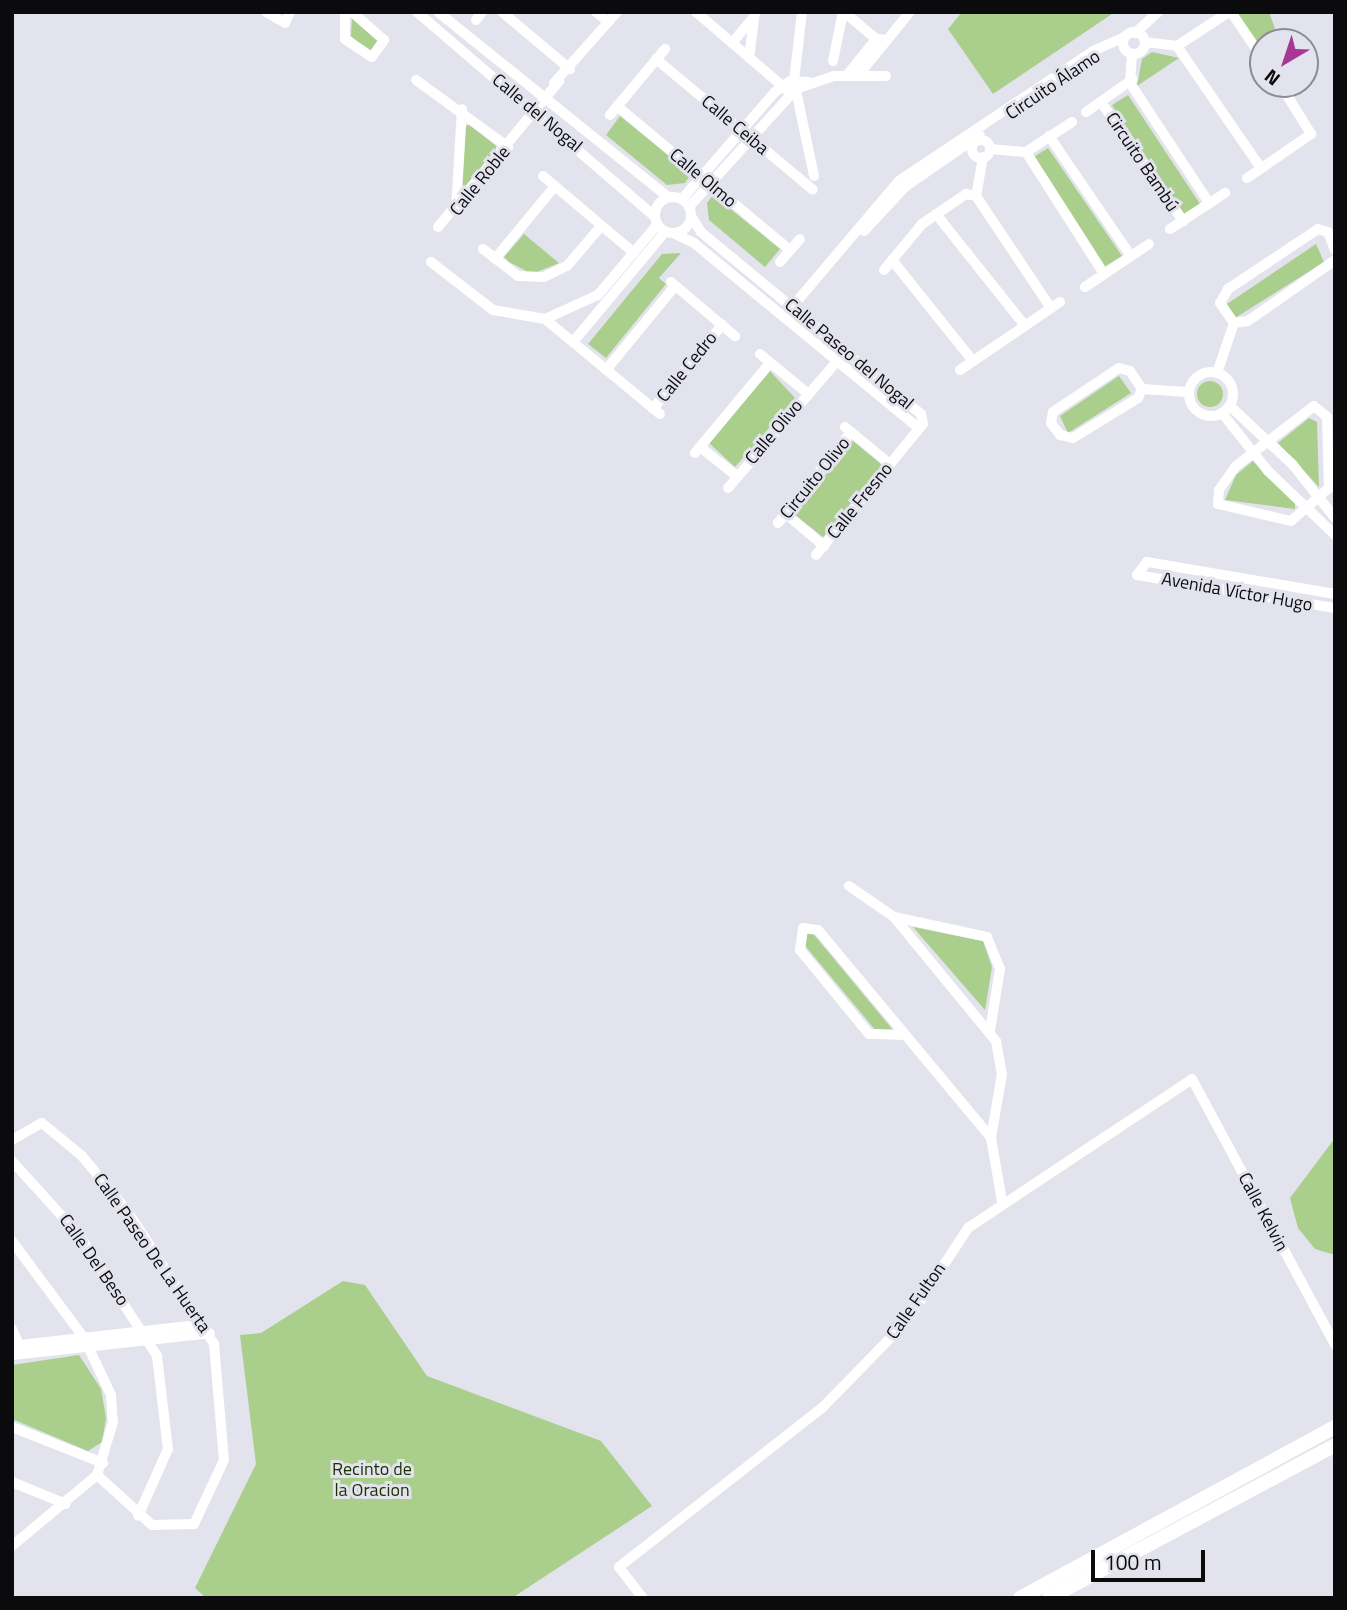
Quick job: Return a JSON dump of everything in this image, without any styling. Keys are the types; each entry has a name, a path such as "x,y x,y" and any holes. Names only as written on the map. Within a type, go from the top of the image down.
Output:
{"main road":[{"path":"1020,1598 1173,1512 1335,1427"},
{"path":"1049,1598 1335,1445"},
{"path":"1126,1556 1168,1524 1173,1512"}],"street":[{"path":"266,12 288,18"},
{"path":"345,12 345,39 372,57 384,40 352,12"},
{"name":"Calle del Nogal","path":"417,12 535,112 663,227"},
{"name":"Calle del Nogal","path":"438,12 668,197"},
{"path":"502,12 570,69"},
{"path":"596,12 608,22"},
{"name":"Calle Roble","path":"438,227 456,210 617,12"},
{"path":"696,12 749,58 790,87"},
{"path":"802,12 790,87 814,176"},
{"path":"833,61 843,12 882,41"},
{"path":"854,73 910,12"},
{"path":"1128,38 1158,12"},
{"path":"1128,38 1140,49 1180,50 1230,12 1249,39"},
{"path":"732,43 755,14"},
{"path":"749,58 755,14"},
{"path":"1128,38 1140,49"},
{"name":"Circuito Álamo","path":"795,309 860,230 897,194 991,119 1093,51 1128,38"},
{"name":"Circuito Álamo","path":"954,148 983,148 1128,38"},
{"path":"656,59 665,49"},
{"path":"1130,83 1140,49"},
{"path":"1180,50 1261,168"},
{"name":"Calle Olmo","path":"656,59 613,111 706,181 790,250"},
{"name":"Calle Ceiba","path":"656,59 813,190"},
{"path":"545,319 591,301 634,253 687,208 741,130 790,87 854,73 886,76"},
{"path":"416,80 462,109 508,147"},
{"name":"Circuito Bambú","path":"1086,112 1130,83 1209,203"},
{"path":"706,181 751,138 790,87"},
{"path":"1247,178 1311,131 1289,98"},
{"name":"Circuito Bambú","path":"1101,102 1182,221"},
{"path":"456,210 462,109"},
{"name":"Circuito Álamo","path":"973,195 991,119"},
{"path":"1026,156 1049,136 1072,122"},
{"path":"1049,136 1131,256"},
{"path":"954,148 983,148 1026,156 1104,274"},
{"path":"543,176 634,253"},
{"path":"495,259 555,186"},
{"name":"Circuito Bambú","path":"1170,229 1225,192"},
{"path":"884,270 936,214 973,195 1056,305 960,370"},
{"path":"573,342 663,227 668,197 687,208"},
{"name":"Calle Paseo del Nogal","path":"663,227 919,425 921,414 795,309 687,208"},
{"path":"936,214 1025,326"},
{"path":"483,249 518,276 554,274 601,226"},
{"path":"1234,323 1220,303 1228,289 1318,229 1328,232 1335,250"},
{"path":"780,262 800,239"},
{"path":"1085,287 1149,244"},
{"path":"892,260 973,361"},
{"path":"1234,323 1248,321 1335,260"},
{"path":"431,262 493,310 545,319 606,370 673,284 735,336"},
{"path":"1217,373 1234,323"},
{"name":"Calle Cedro","path":"606,370 656,411 722,325"},
{"name":"Calle Olivo","path":"728,488 844,349"},
{"path":"760,354 807,393"},
{"path":"738,477 698,450 770,363"},
{"path":"1119,368 1130,371 1142,389 1138,398 1073,438 1051,423 1053,412 1119,368"},
{"path":"1188,392 1198,376 1217,373"},
{"path":"1217,373 1231,386 1226,410 1254,449 1313,503 1335,518"},
{"path":"1142,389 1188,392"},
{"path":"1188,392 1202,415 1226,410"},
{"path":"1226,410 1293,465 1313,503 1335,535"},
{"path":"1305,410 1322,410 1331,482 1313,503 1291,521 1218,504 1227,478 1263,441 1305,410"},
{"name":"Calle Fresno","path":"816,555 905,447 919,425"},
{"name":"Circuito Olivo","path":"824,546 782,519 848,429 891,464"},
{"name":"Avenida Víctor Hugo","path":"1335,594 1147,562 1137,575 1335,608"},
{"path":"1291,601 1293,586"},
{"path":"849,886 894,917 990,1031 1002,1074 991,1138 1002,1201"},
{"path":"894,917 988,937 1000,969 990,1031"},
{"path":"904,1035 870,1034 800,950 803,928 818,930 991,1138"},
{"name":"Calle Fulton","path":"643,1598 623,1564 822,1408 907,1321 960,1237 1002,1201 1192,1079"},
{"name":"Calle Kelvin","path":"1192,1079 1335,1345"},
{"name":"Calle Paseo De La Huerta","path":"12,1140 42,1123 69,1143 111,1189 207,1328 223,1450 220,1476 191,1526 162,1528 138,1516 97,1475"},
{"name":"Calle Del Beso","path":"12,1161 80,1236 146,1336 161,1375 168,1449 138,1516"},
{"path":"12,1241 86,1342 113,1408 103,1463 97,1475 66,1504 13,1544"},
{"path":"12,1329 17,1350 207,1328"},
{"path":"12,1427 103,1463"},
{"path":"12,1482 66,1504"}],"green space":[{"path":"962,12 1115,12 993,94 948,29"},
{"path":"1237,12 1269,12 1275,28 1249,28 1249,31"},
{"path":"352,18 380,40 369,52 351,36"},
{"path":"1152,52 1179,58 1137,86 1142,59"},
{"path":"1128,95 1200,204 1184,214 1112,105"},
{"path":"620,116 691,174 685,183 667,185 606,135"},
{"path":"470,125 496,146 495,152 460,195 465,126"},
{"path":"1048,148 1122,256 1104,267 1032,158"},
{"path":"713,195 780,249 765,267 709,220 707,203"},
{"path":"524,234 559,263 532,274 509,262 504,257"},
{"path":"1316,244 1324,262 1235,318 1227,304"},
{"path":"681,253 659,278 666,284 606,358 588,344 662,254"},
{"path":"770,371 795,398 735,467 709,443"},
{"path":"1119,376 1131,393 1068,433 1060,416"},
{"path":"1210,381 1219,385 1223,394 1219,403 1210,407 1201,403 1197,394 1201,385"},
{"path":"1309,418 1317,422 1319,487 1278,443"},
{"path":"853,441 882,465 823,537 794,514"},
{"path":"1253,461 1295,502 1295,509 1225,500 1236,475"},
{"path":"913,927 983,941 992,967 985,1010"},
{"path":"810,930 893,1030 877,1032 802,942"},
{"path":"1335,1138 1335,1255 1315,1249 1298,1228 1290,1198"},
{"name":"Recinto de la Oracion","path":"343,1281 365,1285 427,1376 601,1441 652,1506 512,1598 206,1598 195,1588 256,1464 240,1335 261,1333"},
{"path":"79,1355 101,1389 106,1418 102,1442 88,1451 12,1419 12,1365"}]}
